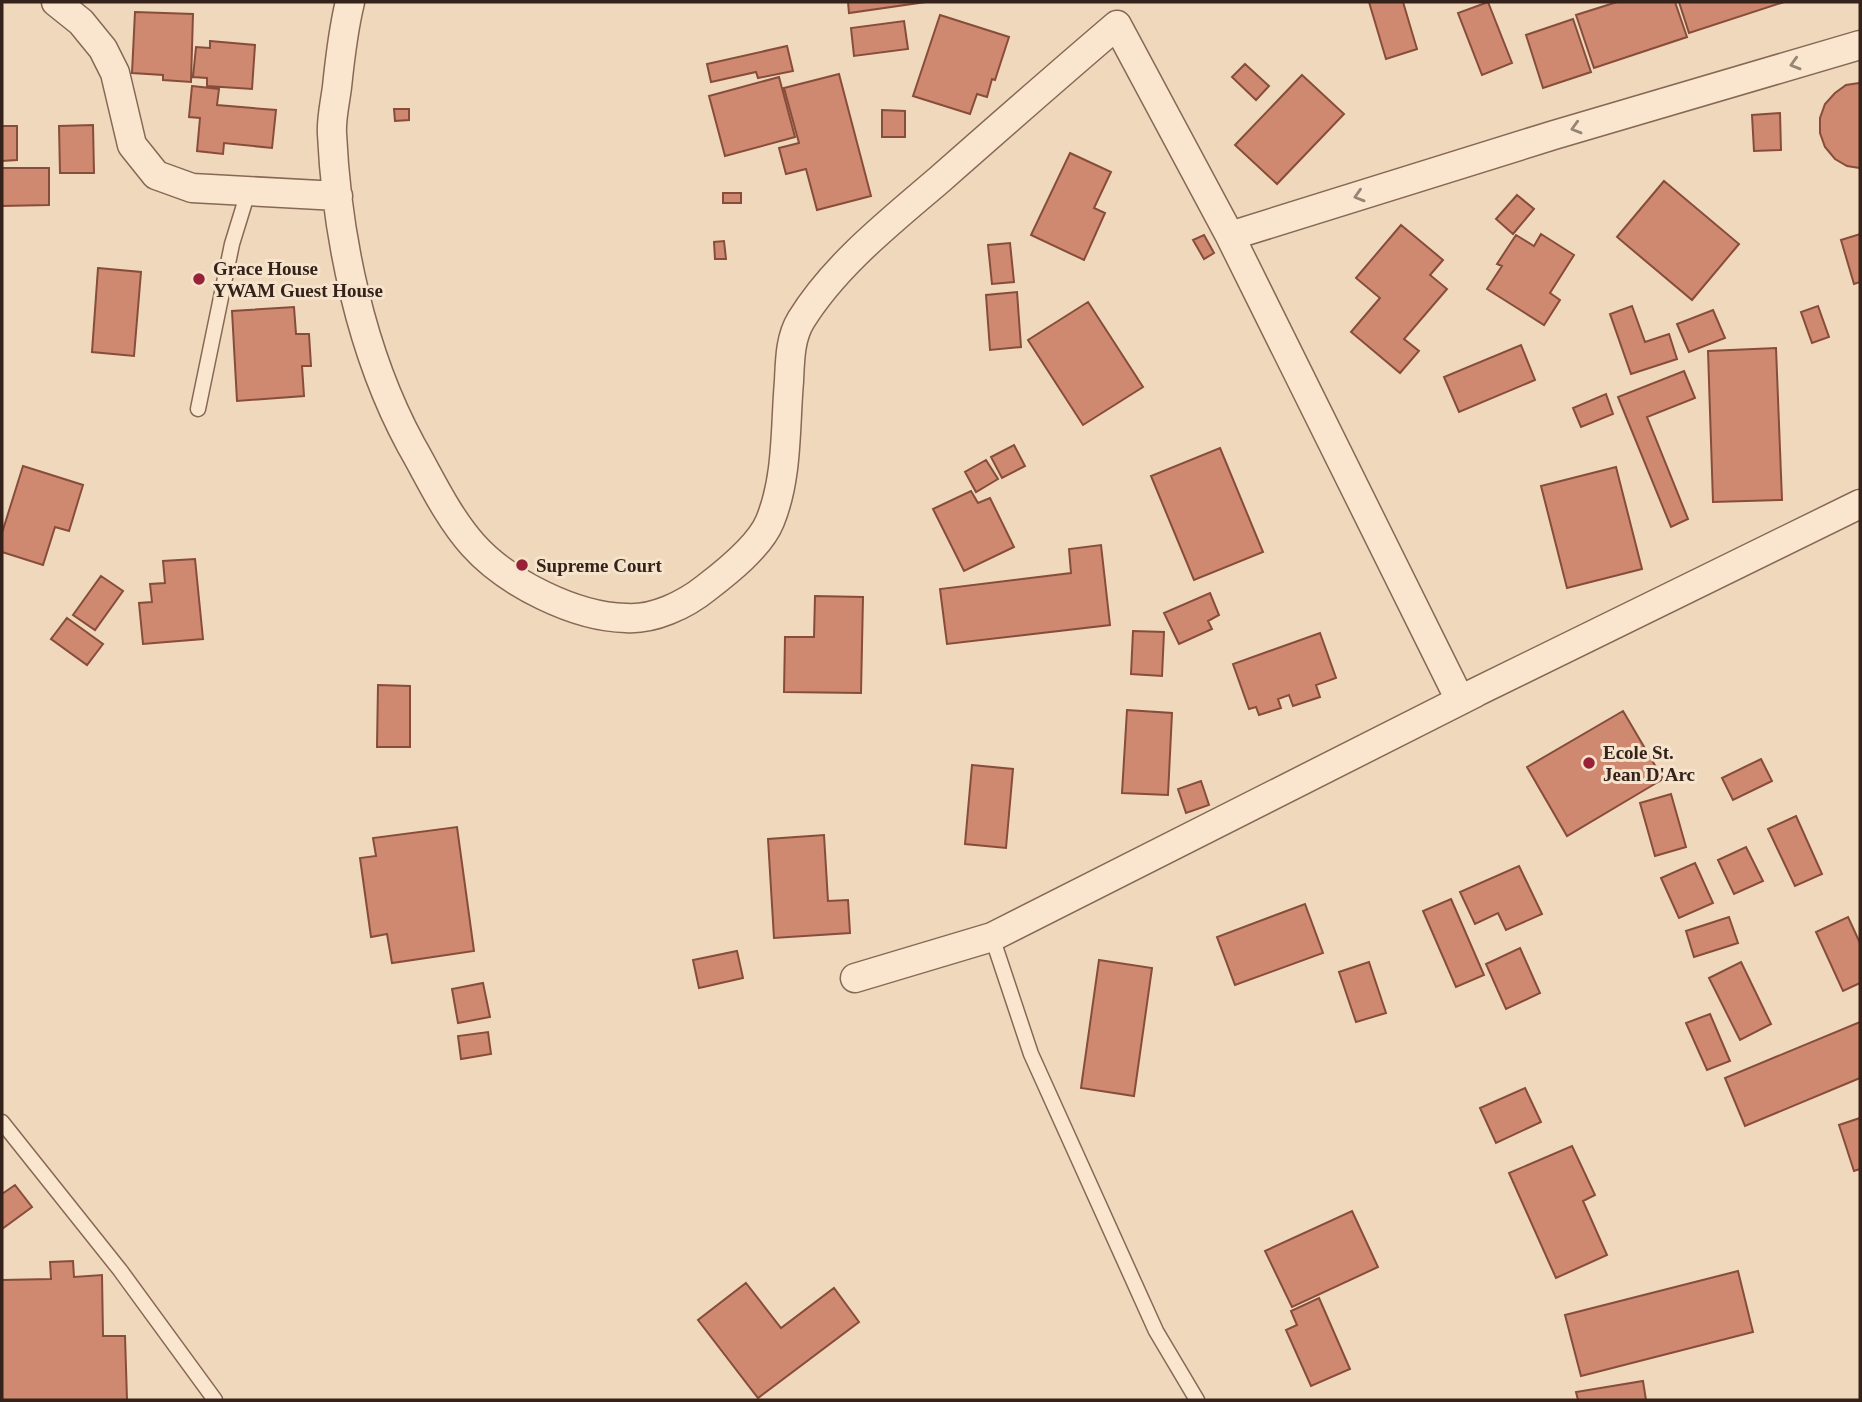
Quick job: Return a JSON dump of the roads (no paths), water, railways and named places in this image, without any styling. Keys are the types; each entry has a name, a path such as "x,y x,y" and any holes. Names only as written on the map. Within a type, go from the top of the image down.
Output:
{"street":[{"path":"56,2 81,22 103,49 115,73 132,145 156,176 192,188 338,196"},
{"path":"350,2 345,22 332,130 344,242 371,354 404,431 444,503 472,544 501,571 547,598 627,619 654,615 694,598 736,564 769,525 778,496 784,468 794,332 813,303 849,260 1112,13 1230,236 1460,699 1478,692"},
{"path":"1230,236 1554,135 1860,45"},
{"path":"855,978 992,937 1478,692 1860,504"}],"lane":[{"path":"198,409 232,244 248,192"},
{"path":"992,937 1031,1054 1156,1331 1197,1400"},
{"path":"2,1122 120,1270 215,1400"}],"place":[{"name":"Grace House YWAM Guest House","path":"199,279"},
{"name":"Supreme Court","path":"522,565"},
{"name":"Ecole St. Jean D'Arc","path":"1589,763"}]}
